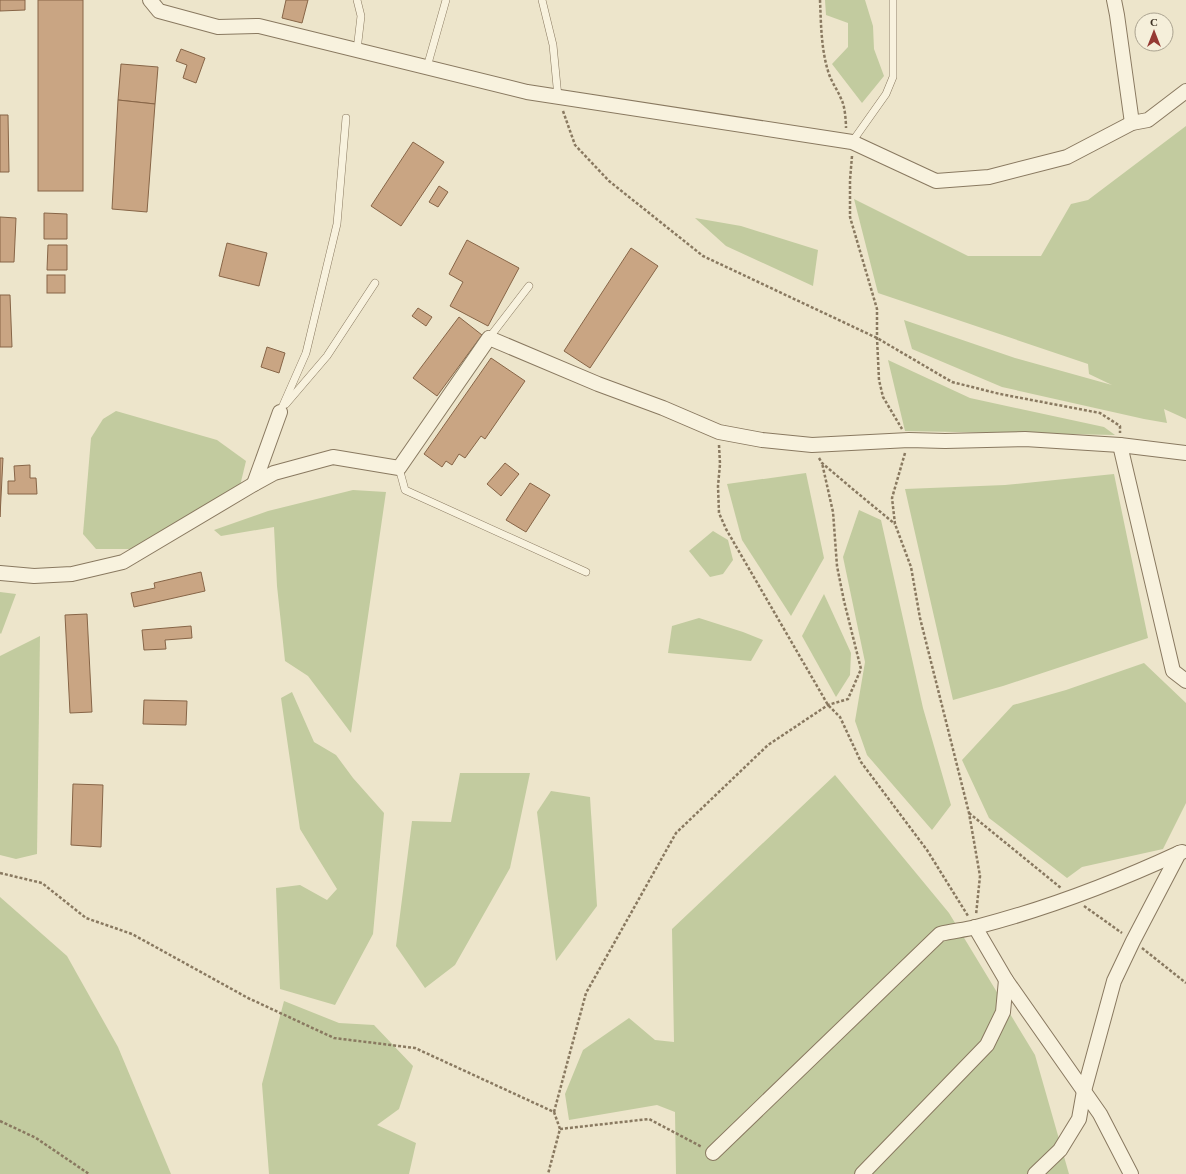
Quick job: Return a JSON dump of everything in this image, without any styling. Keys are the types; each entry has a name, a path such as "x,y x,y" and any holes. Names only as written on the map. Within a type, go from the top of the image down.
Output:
{"street":[{"path":"150,0 159,11 218,27 259,26 527,92 852,142 936,181 989,177 1067,157 1132,123 1148,120 1186,91"},
{"path":"1114,0 1132,123"},
{"path":"0,573 34,576 72,574 124,562 254,484 274,474 333,457 399,468 489,338 598,384 663,408 719,432 762,440 812,445 909,440 945,441 1025,439 1120,445 1186,453"},
{"path":"254,484 280,412"},
{"path":"1120,445 1173,671 1186,682"},
{"path":"713,1153 940,934 975,927 1053,904 1142,870 1182,851"},
{"path":"1035,1174 1060,1150 1079,1119 1084,1090 1114,981 1133,941 1182,851"},
{"path":"975,927 1006,980 1100,1114 1131,1174"},
{"path":"862,1174 987,1045 1003,1012 1006,980"}],"lane":[{"path":"357,0 361,16 357,50"},
{"path":"427,67 446,0"},
{"path":"542,0 553,45 558,97"},
{"path":"852,142 886,94 893,77 893,0"},
{"path":"280,412 306,353 337,224 346,118"},
{"path":"280,412 327,356 375,283"},
{"path":"489,338 529,286"},
{"path":"399,468 405,490 586,572"}],"path":[{"path":"820,0 824,55 827,70 842,101 844,107 845,132 852,142 850,217 877,309 879,380 883,397 909,440 892,498 895,524 911,567 920,618 968,813 980,876 975,927"},
{"path":"558,97 575,146 609,182 703,256 877,338 952,382 1000,394 1100,413 1120,426 1120,445"},
{"path":"719,432 719,513 726,529 828,704 840,717 861,762 927,850 975,927"},
{"path":"548,1174 560,1129 554,1112 586,993 676,833 768,744 828,704 848,699 861,669 837,566 833,512 822,463 812,445"},
{"path":"822,463 895,524"},
{"path":"0,873 42,883 86,918 132,934 248,998 334,1038 415,1048 554,1112"},
{"path":"560,1129 649,1119 713,1153"},
{"path":"0,1121 36,1138 89,1174"}],"green space":[{"path":"825,0 865,0 873,26 874,49 884,76 862,103 832,64 848,47 848,23 826,15"},
{"path":"1186,126 1186,419 1164,409 1167,423 1144,419 1002,387 912,349 904,320 1015,358 1112,385 1089,374 1088,364 878,293 854,199 968,256 1041,256 1071,204 1088,200"},
{"path":"695,218 741,226 818,250 813,286 726,246"},
{"path":"888,360 970,398 1104,427 1115,435 905,431"},
{"path":"116,411 217,440 246,461 239,490 143,549 96,549 83,534 91,438 103,419"},
{"path":"806,473 824,558 791,616 742,540 727,484"},
{"path":"1114,474 1148,638 1003,686 953,700 905,489 1005,485"},
{"path":"353,490 386,492 351,733 308,676 285,661 277,586 274,527 221,536 214,530 268,511"},
{"path":"859,510 881,520 923,708 951,805 932,830 867,755 855,721 865,662 843,557"},
{"path":"713,531 728,540 733,560 723,574 710,577 689,551"},
{"path":"0,592 16,594 1,634 0,633"},
{"path":"824,594 851,653 850,675 836,697 802,636"},
{"path":"699,618 763,640 751,661 668,653 672,626"},
{"path":"40,636 37,854 16,859 0,855 0,656"},
{"path":"1144,663 1186,703 1186,803 1163,849 1082,867 1067,878 989,818 962,760 1013,705 1066,690"},
{"path":"292,692 314,742 336,755 353,778 384,813 373,934 335,1005 280,989 276,888 300,885 327,900 337,889 300,829 281,698"},
{"path":"460,773 530,773 510,868 455,965 425,988 396,946 412,821 451,822"},
{"path":"835,775 949,913 1035,1055 1069,1174 676,1174 675,1112 657,1105 569,1120 565,1094 583,1050 629,1018 655,1040 674,1042 672,929"},
{"path":"551,791 590,797 597,906 556,961 537,812"},
{"path":"0,897 67,956 118,1047 171,1174 0,1174"},
{"path":"284,1001 339,1023 374,1025 413,1066 399,1109 377,1125 416,1143 409,1174 269,1174 262,1084"}],"building":[{"path":"0,0 25,0 25,10 0,11"},
{"path":"38,0 83,0 83,191 38,191"},
{"path":"286,0 308,0 302,23 282,18"},
{"path":"181,49 205,58 196,83 183,78 187,65 176,61"},
{"path":"121,64 158,67 155,104 118,100"},
{"path":"118,100 155,104 147,212 112,209"},
{"path":"0,115 8,115 9,172 0,172"},
{"path":"413,142 444,162 401,226 371,206"},
{"path":"439,186 448,192 438,207 429,202"},
{"path":"44,213 67,214 67,239 44,239"},
{"path":"0,217 16,218 14,262 0,262"},
{"path":"467,240 519,268 488,326 450,306 463,282 449,274"},
{"path":"227,243 267,253 259,286 219,276"},
{"path":"48,245 67,245 67,270 47,270"},
{"path":"631,248 658,266 590,368 564,351"},
{"path":"47,275 65,275 65,293 47,293"},
{"path":"0,295 10,295 12,347 0,347"},
{"path":"418,308 432,317 426,326 412,316"},
{"path":"459,317 482,335 437,396 413,378"},
{"path":"267,347 285,353 279,373 261,367"},
{"path":"491,358 525,381 485,439 481,436 465,458 459,454 452,465 446,461 442,467 424,454"},
{"path":"0,458 3,458 0,517"},
{"path":"505,463 519,474 501,496 487,484"},
{"path":"30,465 30,478 36,478 37,494 8,494 8,481 15,481 14,466"},
{"path":"530,483 550,495 526,532 506,520"},
{"path":"201,572 205,591 134,607 131,593 155,588 154,583"},
{"path":"87,614 92,712 70,713 65,615"},
{"path":"191,626 192,638 165,640 166,649 144,650 142,630"},
{"path":"144,700 187,701 186,725 143,724"},
{"path":"73,784 103,785 101,847 71,845"}]}
